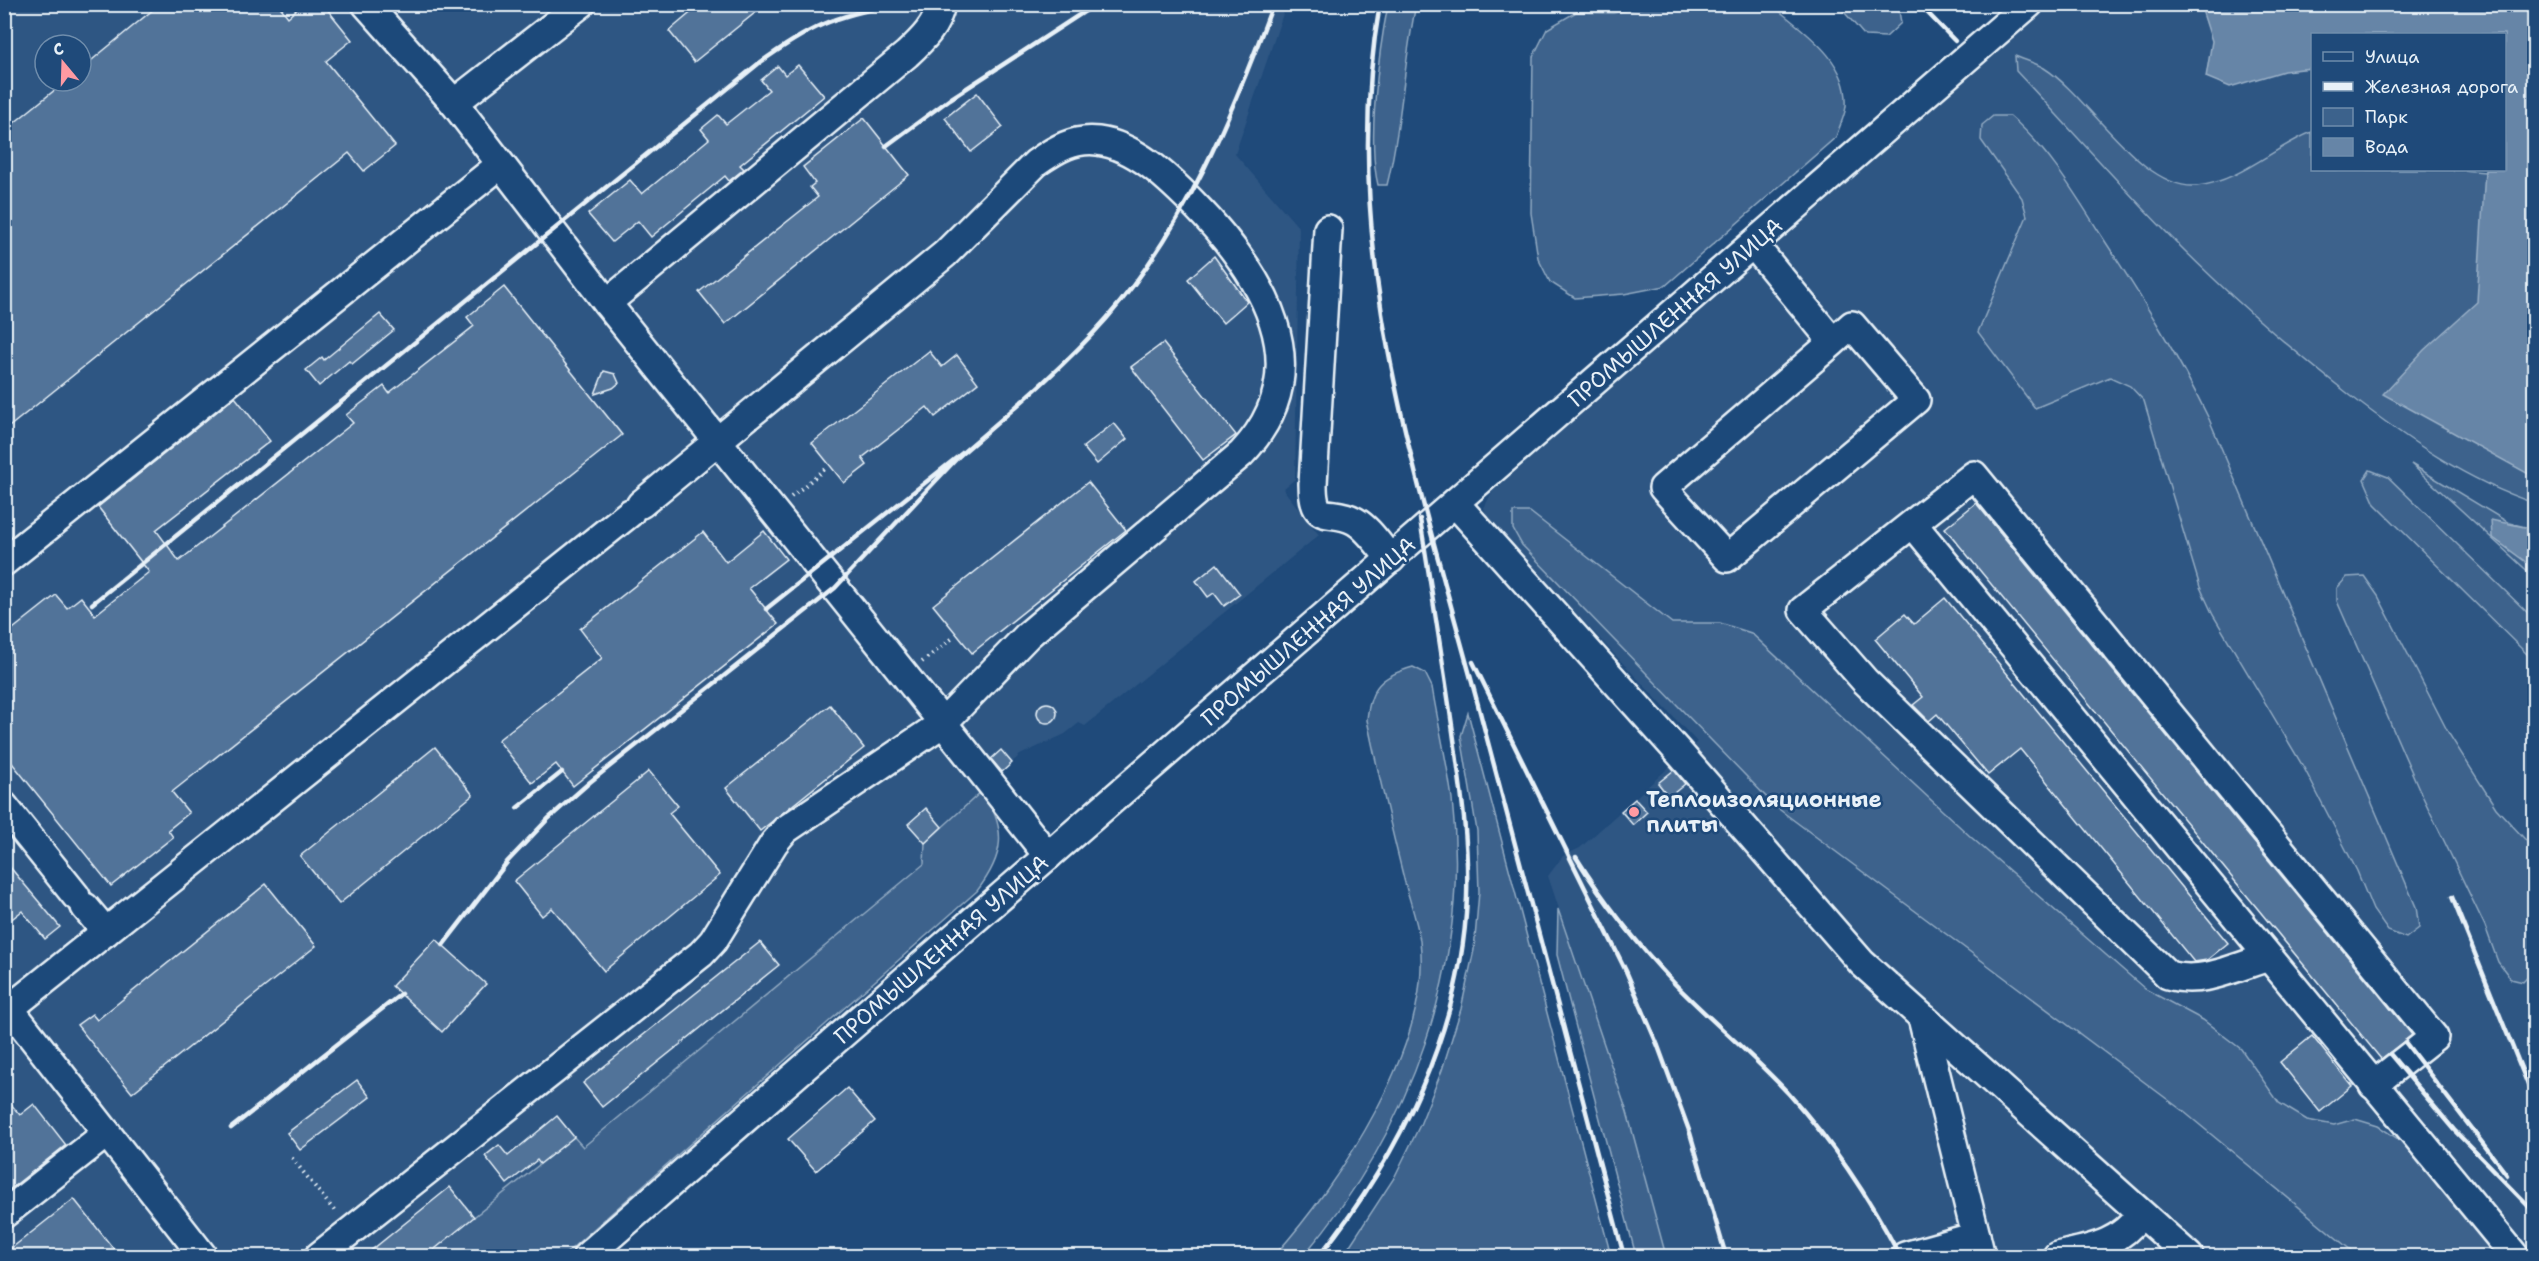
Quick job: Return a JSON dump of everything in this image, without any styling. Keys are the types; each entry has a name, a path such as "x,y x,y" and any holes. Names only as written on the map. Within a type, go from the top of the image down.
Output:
{"street":[{"path":"366,4 454,103 607,303 1048,856"},
{"path":"454,103 581,4"},
{"path":"607,303 926,37 936,20 941,4"},
{"name":"ПРОМЫШЛЕННАЯ УЛИЦА","path":"587,1257 2029,4"},
{"path":"203,1257 107,1133 7,1011 719,442 945,254 1036,163 1076,141 1099,141 1122,148 1143,161 1187,197 1231,244 1260,287 1279,337 1280,364 1276,394 1268,418 1257,438 1028,635 943,723 785,830 774,843 713,941 701,954 319,1257"},
{"path":"4,562 500,165"},
{"path":"1328,230 1313,484 1314,505 1318,512 1348,517 1357,522 1391,559"},
{"path":"1754,244 1833,342"},
{"path":"1852,325 1916,400 1727,558 1663,488 1833,342 1852,325"},
{"path":"2268,957 2199,979 2182,979 2168,975 1865,681 1803,610 1974,475 2434,1037 2373,1085"},
{"path":"1455,503 1683,756 1848,949 2189,1257"},
{"path":"1912,524 2515,1257"},
{"path":"4,806 106,932"},
{"path":"1905,1257 1978,1246 1922,1018"},
{"path":"4,1214 107,1133"},
{"path":"2057,1257 2110,1242 2126,1231 2141,1214"}],"path":[{"path":"774,510 825,469"},
{"path":"906,676 954,637"},
{"path":"292,1158 351,1231"}],"shaded area":[{"path":"5,5 1286,5 1235,154 1299,228 1295,479 1283,489 1319,535 1085,726 1079,723 1065,734 1020,755 925,843 924,863 583,1148 573,1137 425,1256 5,1256"},
{"path":"2046,5 2534,5 2534,1256 1666,1256 1627,1112 1548,876 1563,856 1580,848 1697,742 1489,521 1484,508 1492,492"}],"green space":[{"path":"1388,5 1416,5 1392,163 1387,185 1378,185 1374,145 1375,95"},
{"path":"1655,5 1772,5 1810,36 1832,61 1840,74 1845,90 1844,114 1836,137 1665,286 1624,294 1575,298 1550,282 1538,258 1531,213 1533,57 1547,29 1576,12 1613,13"},
{"path":"1838,5 1898,5 1901,23 1886,37 1865,36"},
{"path":"2015,56 2044,68 2061,81 2135,158 2155,173 2176,183 2197,186 2227,178 2311,132 2311,171 2473,171 2534,176 2534,503 2461,471 2416,443 2351,396 2280,339 2187,253 2016,71"},
{"path":"1993,116 2010,116 2036,142 2060,172 2144,303 2197,395 2416,907 2419,928 2406,938 2388,931 2373,910 2357,871 2304,768 2213,615 2200,587 2144,401 2130,386 2110,377 2035,408 1978,332 2027,216 2022,198 1981,140 1982,125"},
{"path":"2411,464 2509,523 2534,529 2534,577"},
{"path":"2370,470 2388,477 2534,619 2534,661 2375,504 2364,479"},
{"path":"1513,512 1530,512 1672,623 1720,623 1751,633 1972,838 2145,989 2203,1020 2241,1049 2279,1103 2307,1120 2334,1125 2355,1119 2378,1126 2403,1142 2435,1177 2495,1256 2358,1256 2183,1111 1776,807 1522,545 1513,529"},
{"path":"2364,576 2378,596 2449,734 2496,808 2534,849 2534,970 2523,982 2511,979 2498,962 2485,926 2420,791 2337,601 2337,588 2347,577"},
{"path":"1413,667 1425,673 1432,687 1452,799 1455,861 1452,923 1442,984 1425,1043 1403,1100 1375,1155 1341,1207 1303,1256 1274,1256 1326,1191 1352,1152 1397,1067 1412,1023 1420,981 1420,941 1367,720 1371,699 1379,684 1393,674"},
{"path":"1468,713 1611,1256 1343,1256 1394,1178 1420,1125 1442,1070 1461,1009 1474,950 1479,892 1477,831 1461,736"},
{"path":"982,791 996,818 999,842 993,866 977,891 563,1256 425,1256 574,1137 583,1147 924,864 925,843"},
{"path":"1558,909 1627,1112 1666,1256 1636,1256 1557,955"}],"water":[{"path":"2193,5 2534,5 2534,477 2383,394 2424,350 2477,302 2485,171 2506,171 2506,33 2311,33 2311,68 2284,71 2230,87 2206,77 2212,41 2202,10"},
{"path":"2491,520 2534,529 2534,568 2492,537"}],"building":[{"path":"160,4 278,4 288,17 303,4 323,4 352,40 326,61 395,146 364,171 349,153 4,431 4,131 51,93 93,93 93,59"},
{"path":"701,4 766,4 694,62 669,31"},
{"path":"798,65 824,96 740,165 744,169 729,181 725,176 651,237 638,221 612,242 588,214 630,180 642,194 709,139 701,129 718,115 726,124 769,90 761,80 778,66 785,75"},
{"path":"977,93 1003,127 971,152 945,118"},
{"path":"864,118 909,175 725,324 699,292 818,197 810,187 815,183 803,167"},
{"path":"1214,256 1247,302 1223,323 1188,279"},
{"path":"504,287 622,435 172,792 189,813 168,830 173,837 111,886 4,753 4,636 56,595 67,608 81,597 95,615 149,572 98,507 235,397 270,441 156,530 179,561 353,423 346,415 384,386 389,393 474,326 467,317"},
{"path":"380,314 394,330 352,364 349,361 319,386 306,370 322,357 324,360"},
{"path":"1163,343 1236,435 1203,460 1131,367"},
{"path":"929,351 942,367 957,355 978,383 935,417 927,407 862,458 867,465 844,483 812,443"},
{"path":"604,371 615,374 619,383 613,388 595,394"},
{"path":"1114,423 1127,439 1097,464 1083,447"},
{"path":"1088,482 1126,530 972,653 933,605"},
{"path":"1976,503 2412,1035 2381,1059 1945,528"},
{"path":"764,531 786,559 749,588 778,624 573,786 556,764 532,783 498,740 602,658 580,629 703,532 726,562"},
{"path":"1217,564 1240,594 1224,606 1214,593 1208,597 1196,581"},
{"path":"1945,598 2228,943 2207,960 2194,962 2020,749 1988,775 1937,714 1929,721 1913,705 1923,697 1875,639 1905,614 1914,624"},
{"path":"1047,703 1054,706 1057,713 1054,720 1047,723 1040,720 1037,713 1040,706"},
{"path":"830,705 864,748 760,831 726,788"},
{"path":"435,747 473,795 339,904 300,856"},
{"path":"1001,750 1012,763 1002,772 991,759"},
{"path":"1674,770 1685,784 1669,797 1658,783"},
{"path":"649,771 678,806 669,813 720,875 604,971 552,908 542,916 514,881"},
{"path":"1635,799 1647,812 1633,825 1621,811"},
{"path":"926,808 942,827 925,843 908,824"},
{"path":"4,860 60,927 45,939 22,911 4,925"},
{"path":"266,884 316,946 132,1093 77,1025 92,1014 97,1020"},
{"path":"436,939 486,984 442,1032 392,986"},
{"path":"760,942 779,965 602,1107 583,1083"},
{"path":"2312,1036 2352,1086 2320,1112 2280,1062"},
{"path":"357,1080 370,1097 300,1150 287,1133"},
{"path":"847,1088 875,1121 816,1171 788,1139"},
{"path":"4,1096 20,1115 34,1104 66,1145 4,1194"},
{"path":"557,1116 574,1137 540,1164 537,1160 507,1184 485,1156 499,1145 508,1156"},
{"path":"450,1187 474,1217 425,1257 363,1257"},
{"path":"74,1199 120,1257 4,1257 4,1254"}],"railway":[{"path":"92,604 758,64 793,40 823,24 856,13 897,4"},
{"path":"886,146 950,99 1096,4"},
{"path":"960,455 1073,354 1107,318 1160,247 1204,169 1241,87 1273,4"},
{"path":"1380,4 1369,93 1368,182 1376,269 1390,357 1408,443 1430,530 1496,770 1624,1256"},
{"path":"1919,4 1955,41"},
{"path":"443,945 508,861 548,819 590,782 835,588 960,455 766,609"},
{"path":"1319,1256 1376,1176 1422,1088 1453,994 1463,946 1467,897 1467,854 1463,811 1420,519"},
{"path":"1473,662 1626,971 1658,1046 1690,1133 1726,1256"},
{"path":"517,808 562,772"},
{"path":"1576,857 1634,938 1660,968 1789,1094 1821,1132 1850,1172 1900,1256"},
{"path":"2452,897 2534,1100"},
{"path":"231,1128 401,994"},
{"path":"2405,1042 2507,1175"},
{"path":"2390,1054 2454,1130 2534,1212"}],"place":[{"name":"Теплоизоляционные плиты","path":"1634,812"}]}
